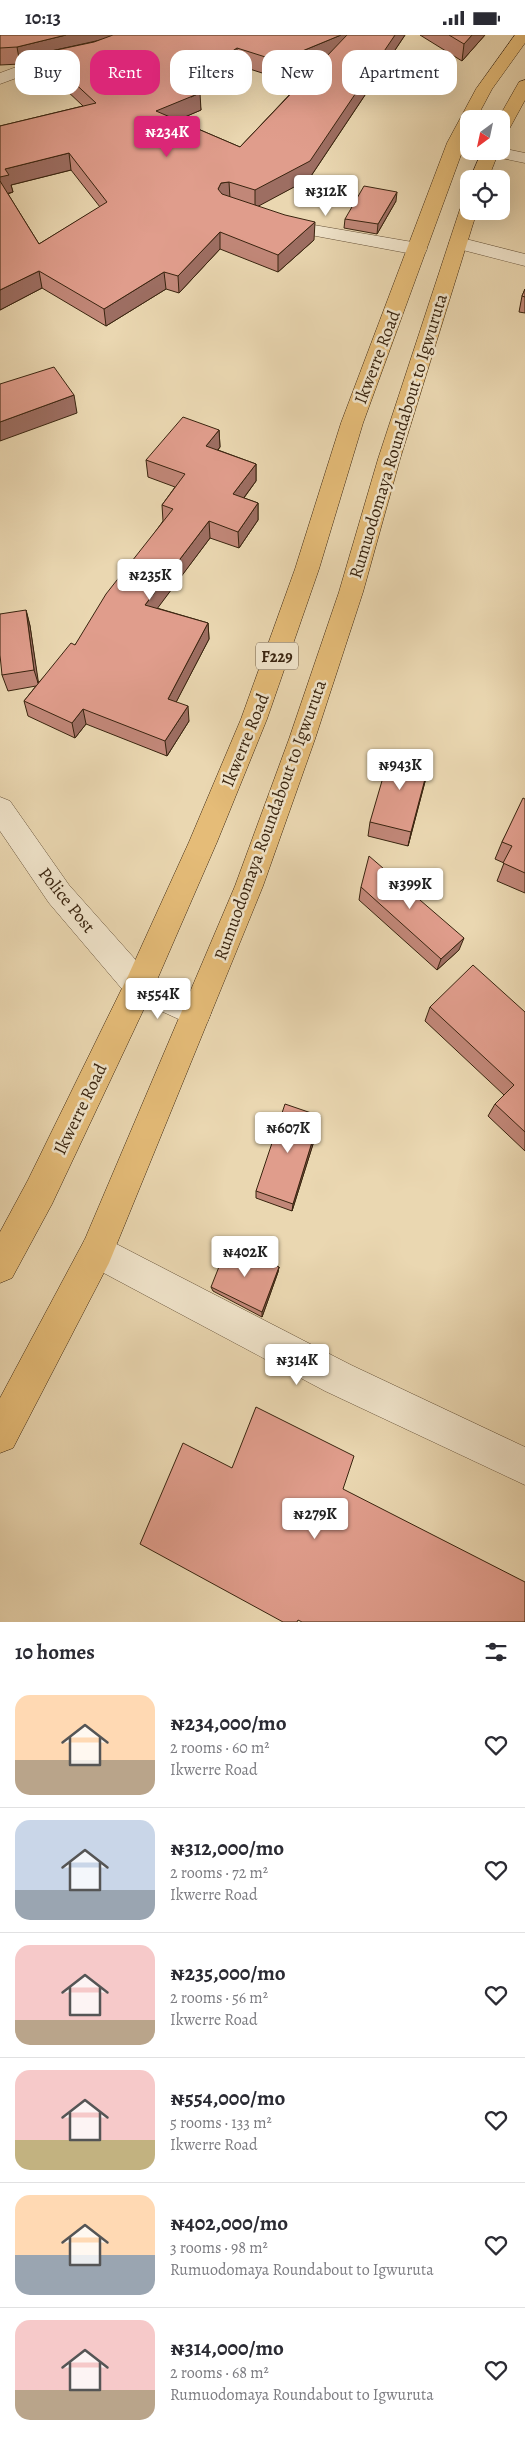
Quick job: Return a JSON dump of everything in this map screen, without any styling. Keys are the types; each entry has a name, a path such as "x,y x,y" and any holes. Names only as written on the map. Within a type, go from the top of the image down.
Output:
{"main road":[{"name":"Ikwerre Road","path":"0,1266 40,1192 139,986 254,719 307,569 352,423 418,249 455,143 484,89 523,35"},
{"path":"510,112 525,85"},
{"name":"Rumuodomaya Roundabout to Igwuruta","path":"0,1435 97,1251 137,1159 249,886 302,739 351,592 388,459 465,220"}],"street":[{"path":"0,79 33,66 89,54 144,35"},
{"path":"510,155 525,158"},
{"path":"267,219 310,231 418,249"},
{"path":"458,243 525,260"},
{"name":"Police Post","path":"0,809 59,894 139,986"},
{"path":"139,986 196,1013"},
{"path":"97,1251 338,1378 525,1466"}],"building":[{"path":"0,35 66,35 17,47 0,48"},
{"path":"113,35 341,35 305,50 262,50 262,56 252,53 252,50 237,48 234,50 170,50 170,95 195,95 156,111 240,147 290,95 332,95 332,51 347,35 395,35 385,50 342,50 342,95 355,95 310,161 255,190 229,182 221,183 218,189 222,194 285,215 315,222 278,255 220,232 178,276 164,272 104,309 39,271 0,290 0,181 39,244 107,202 69,153 5,169 9,175 0,177 0,126 96,103 80,88 80,50 56,50 94,42"},
{"path":"449,35 472,35 464,44"},
{"path":"364,186 397,192 378,224 345,219"},
{"path":"54,367 74,395 0,422 0,384"},
{"path":"183,417 219,430 206,446 256,464 233,494 258,503 238,532 209,521 145,605 208,623 168,699 188,706 165,741 83,709 72,723 24,701 71,643 75,645 106,594 173,509 162,505 185,474 146,460"},
{"path":"26,610 34,670 2,675 0,614"},
{"path":"391,750 430,760 411,832 370,822"},
{"path":"523,798 525,799 525,873 503,863 512,846 502,842"},
{"path":"369,856 464,938 441,959 361,887"},
{"path":"473,965 525,1012 525,1132 495,1104 514,1085 430,1007"},
{"path":"285,1104 320,1116 293,1204 256,1191"},
{"path":"228,1244 279,1267 262,1312 211,1287"},
{"path":"256,1407 354,1456 343,1489 525,1582 525,1622 302,1622 298,1620 297,1622 283,1622 140,1544 183,1443 232,1468"}]}
